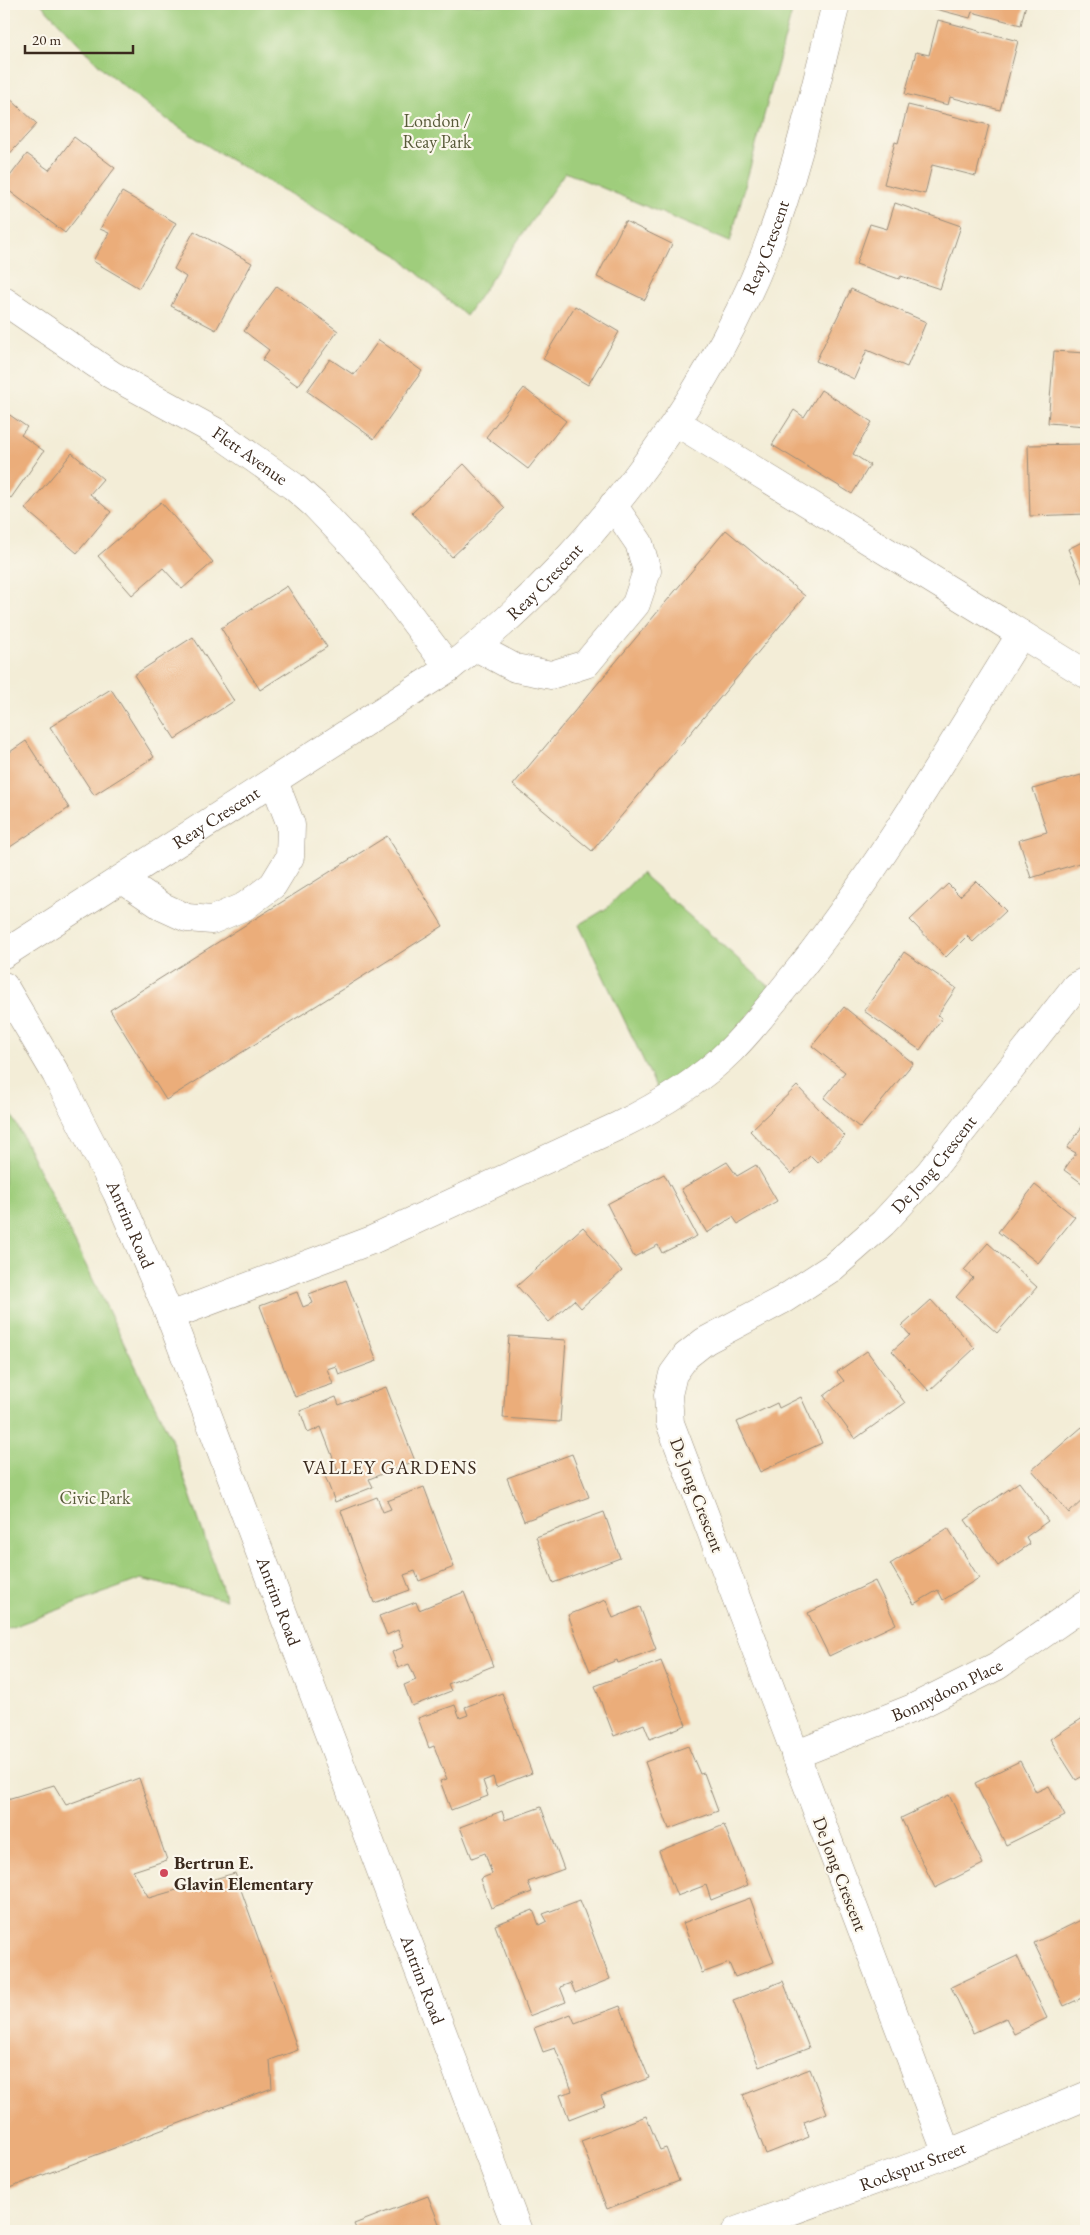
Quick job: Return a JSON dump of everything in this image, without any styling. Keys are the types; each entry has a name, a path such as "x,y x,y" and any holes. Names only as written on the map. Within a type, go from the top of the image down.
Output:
{"street":[{"name":"Reay Crescent","path":"4,954 449,668 476,647 571,553 676,422 696,392 730,328 765,251 791,178 836,4"},
{"name":"Flett Avenue","path":"4,301 112,375 218,433 293,486 315,505 355,547 449,668"},
{"path":"676,422 1086,674"},
{"path":"476,647 515,668 551,675 586,664 636,604 647,571 639,543 612,504"},
{"path":"170,1316 372,1240 626,1122 654,1108 693,1082 731,1050 750,1029 838,918 924,790 1020,634"},
{"path":"122,879 164,907 187,918 212,920 246,906 274,885 290,857 291,826 274,781"},
{"name":"De Jong Crescent","path":"946,2154 670,1423 668,1395 673,1374 686,1356 705,1341 784,1300 833,1267 883,1223 930,1172 1076,986 1086,981"},
{"name":"Antrim Road","path":"4,986 56,1074 117,1193 170,1316 518,2231"},
{"name":"Bonnydoon Place","path":"795,1755 913,1708 997,1666 1086,1604"},
{"name":"Rockspur Street","path":"736,2231 946,2154 1086,2096"}],"green space":[{"name":"London / Reay Park","path":"41,4 794,4 730,242 565,172 466,316 397,255 222,155 159,114 105,71"},
{"path":"641,873 772,989 721,1046 658,1091 579,925 607,908"},
{"name":"Civic Park","path":"4,1099 170,1436 226,1600 141,1579 4,1630"}],"building":[{"path":"929,4 1026,4 1021,25 972,12 970,18 928,7"},
{"path":"938,20 1018,41 1000,110 950,97 948,105 905,94 916,52 929,55"},
{"path":"4,93 37,124 4,160"},
{"path":"908,105 989,125 976,176 932,165 925,194 884,184 895,142 898,143"},
{"path":"74,137 115,168 65,233 4,187 4,184 27,154 49,170"},
{"path":"122,192 176,223 139,288 93,261 109,233 100,229"},
{"path":"895,203 961,226 940,289 901,276 899,279 856,264 870,224 887,229"},
{"path":"625,221 672,244 645,300 597,277"},
{"path":"194,231 252,263 216,330 171,306 186,277 174,269"},
{"path":"277,286 338,331 298,386 262,360 269,350 244,331"},
{"path":"851,289 926,322 907,367 867,350 854,379 816,361"},
{"path":"575,306 619,332 588,385 543,359"},
{"path":"379,340 422,371 374,439 307,391 330,359 354,375"},
{"path":"1054,351 1086,353 1086,426 1048,423"},
{"path":"524,388 566,421 528,469 486,437"},
{"path":"821,390 872,422 853,454 870,465 852,494 772,445 794,410 804,417"},
{"path":"4,411 27,427 21,435 44,451 11,498 4,493"},
{"path":"1086,444 1086,514 1030,516 1028,445"},
{"path":"72,453 103,479 90,494 111,512 77,553 25,509"},
{"path":"464,464 505,508 452,557 412,513"},
{"path":"161,502 213,562 182,589 163,568 132,595 98,556"},
{"path":"726,530 805,596 592,851 513,785"},
{"path":"1086,540 1086,589 1068,549"},
{"path":"287,586 327,647 260,690 221,628"},
{"path":"193,637 234,701 175,739 134,675"},
{"path":"111,689 154,757 94,795 50,727"},
{"path":"26,741 69,808 4,851 4,756"},
{"path":"1081,775 1086,792 1086,861 1031,878 1019,840 1047,832 1033,789"},
{"path":"387,836 443,926 166,1100 110,1010"},
{"path":"976,881 1006,911 973,942 967,936 946,957 910,920 948,884 960,896"},
{"path":"904,952 956,988 938,1015 942,1018 920,1050 864,1011"},
{"path":"844,1007 913,1063 860,1128 824,1098 845,1072 812,1046"},
{"path":"797,1086 845,1136 817,1163 810,1156 791,1174 750,1131"},
{"path":"1086,1121 1086,1186 1064,1170 1076,1153 1067,1148"},
{"path":"727,1162 737,1176 756,1165 777,1201 738,1224 733,1217 707,1233 681,1189"},
{"path":"664,1174 697,1236 662,1253 658,1245 634,1257 607,1204"},
{"path":"1035,1185 1075,1217 1038,1263 998,1232"},
{"path":"583,1227 622,1271 581,1308 574,1300 549,1322 517,1286"},
{"path":"988,1243 1037,1287 997,1333 956,1297 973,1278 964,1270"},
{"path":"346,1280 377,1361 339,1375 336,1366 327,1369 333,1384 295,1397 260,1306 297,1292 303,1307 313,1303 309,1294"},
{"path":"931,1300 975,1348 929,1391 892,1351 910,1335 902,1326"},
{"path":"509,1336 566,1340 560,1422 503,1418"},
{"path":"867,1351 905,1403 855,1439 824,1396 844,1381 837,1372"},
{"path":"386,1387 415,1461 369,1479 373,1487 335,1502 325,1476 338,1471 321,1427 308,1433 300,1411 336,1397 339,1405"},
{"path":"801,1397 822,1443 760,1472 737,1422 777,1403 779,1408"},
{"path":"1082,1427 1086,1433 1086,1497 1069,1513 1032,1470"},
{"path":"572,1454 589,1497 524,1521 507,1478"},
{"path":"1019,1482 1048,1521 1026,1537 1030,1544 998,1566 965,1520"},
{"path":"424,1487 454,1567 419,1581 415,1571 404,1575 410,1590 374,1603 341,1511 377,1497 383,1512 391,1509 387,1501"},
{"path":"604,1512 620,1558 553,1583 536,1537"},
{"path":"948,1528 979,1578 943,1600 938,1590 914,1604 890,1564"},
{"path":"875,1581 896,1624 829,1656 808,1613"},
{"path":"464,1592 493,1666 448,1684 451,1691 412,1706 404,1685 416,1680 409,1664 398,1668 392,1652 404,1647 398,1630 387,1635 379,1616 416,1602 419,1610"},
{"path":"606,1600 613,1618 640,1607 656,1649 618,1663 617,1660 590,1671 568,1615"},
{"path":"661,1661 686,1725 650,1739 644,1724 614,1736 595,1686"},
{"path":"502,1693 532,1773 496,1787 493,1777 483,1781 488,1796 451,1810 440,1781 447,1779 434,1746 429,1748 418,1718 455,1705 460,1718 468,1715 465,1707"},
{"path":"1086,1716 1086,1774 1076,1780 1050,1739"},
{"path":"688,1746 700,1774 704,1773 718,1811 669,1829 645,1762"},
{"path":"1020,1761 1036,1792 1049,1786 1065,1816 1006,1845 975,1783"},
{"path":"139,1778 167,1860 133,1871 149,1898 235,1873 298,2050 270,2060 272,2088 4,2190 4,1800 54,1785 66,1805"},
{"path":"949,1795 983,1864 935,1888 901,1818"},
{"path":"541,1807 564,1869 528,1882 532,1892 491,1908 480,1879 492,1874 485,1853 472,1858 460,1827 502,1811 505,1820"},
{"path":"724,1825 748,1885 711,1900 706,1885 677,1896 659,1851"},
{"path":"750,1898 774,1962 735,1977 729,1963 702,1973 683,1923"},
{"path":"580,1900 610,1979 575,1993 571,1983 560,1987 566,2002 529,2016 495,1925 533,1910 539,1925 547,1921 543,1914"},
{"path":"1081,1920 1086,1932 1086,1996 1064,2006 1034,1943"},
{"path":"1017,1956 1047,2018 1014,2034 1006,2018 973,2033 951,1987"},
{"path":"783,1981 809,2048 759,2067 733,2000"},
{"path":"620,2006 649,2078 601,2096 605,2105 569,2119 560,2095 572,2091 564,2069 555,2048 543,2052 534,2028 571,2014 575,2023"},
{"path":"810,2069 827,2113 804,2122 809,2137 766,2154 743,2095"},
{"path":"646,2116 660,2150 666,2148 679,2181 607,2209 581,2141"},
{"path":"428,2196 442,2231 357,2231 354,2224"}],"place":[{"name":"Bertrun E. Glavin Elementary","path":"164,1873"}],"district":[{"name":"VALLEY GARDENS","path":"390,1467"}]}
